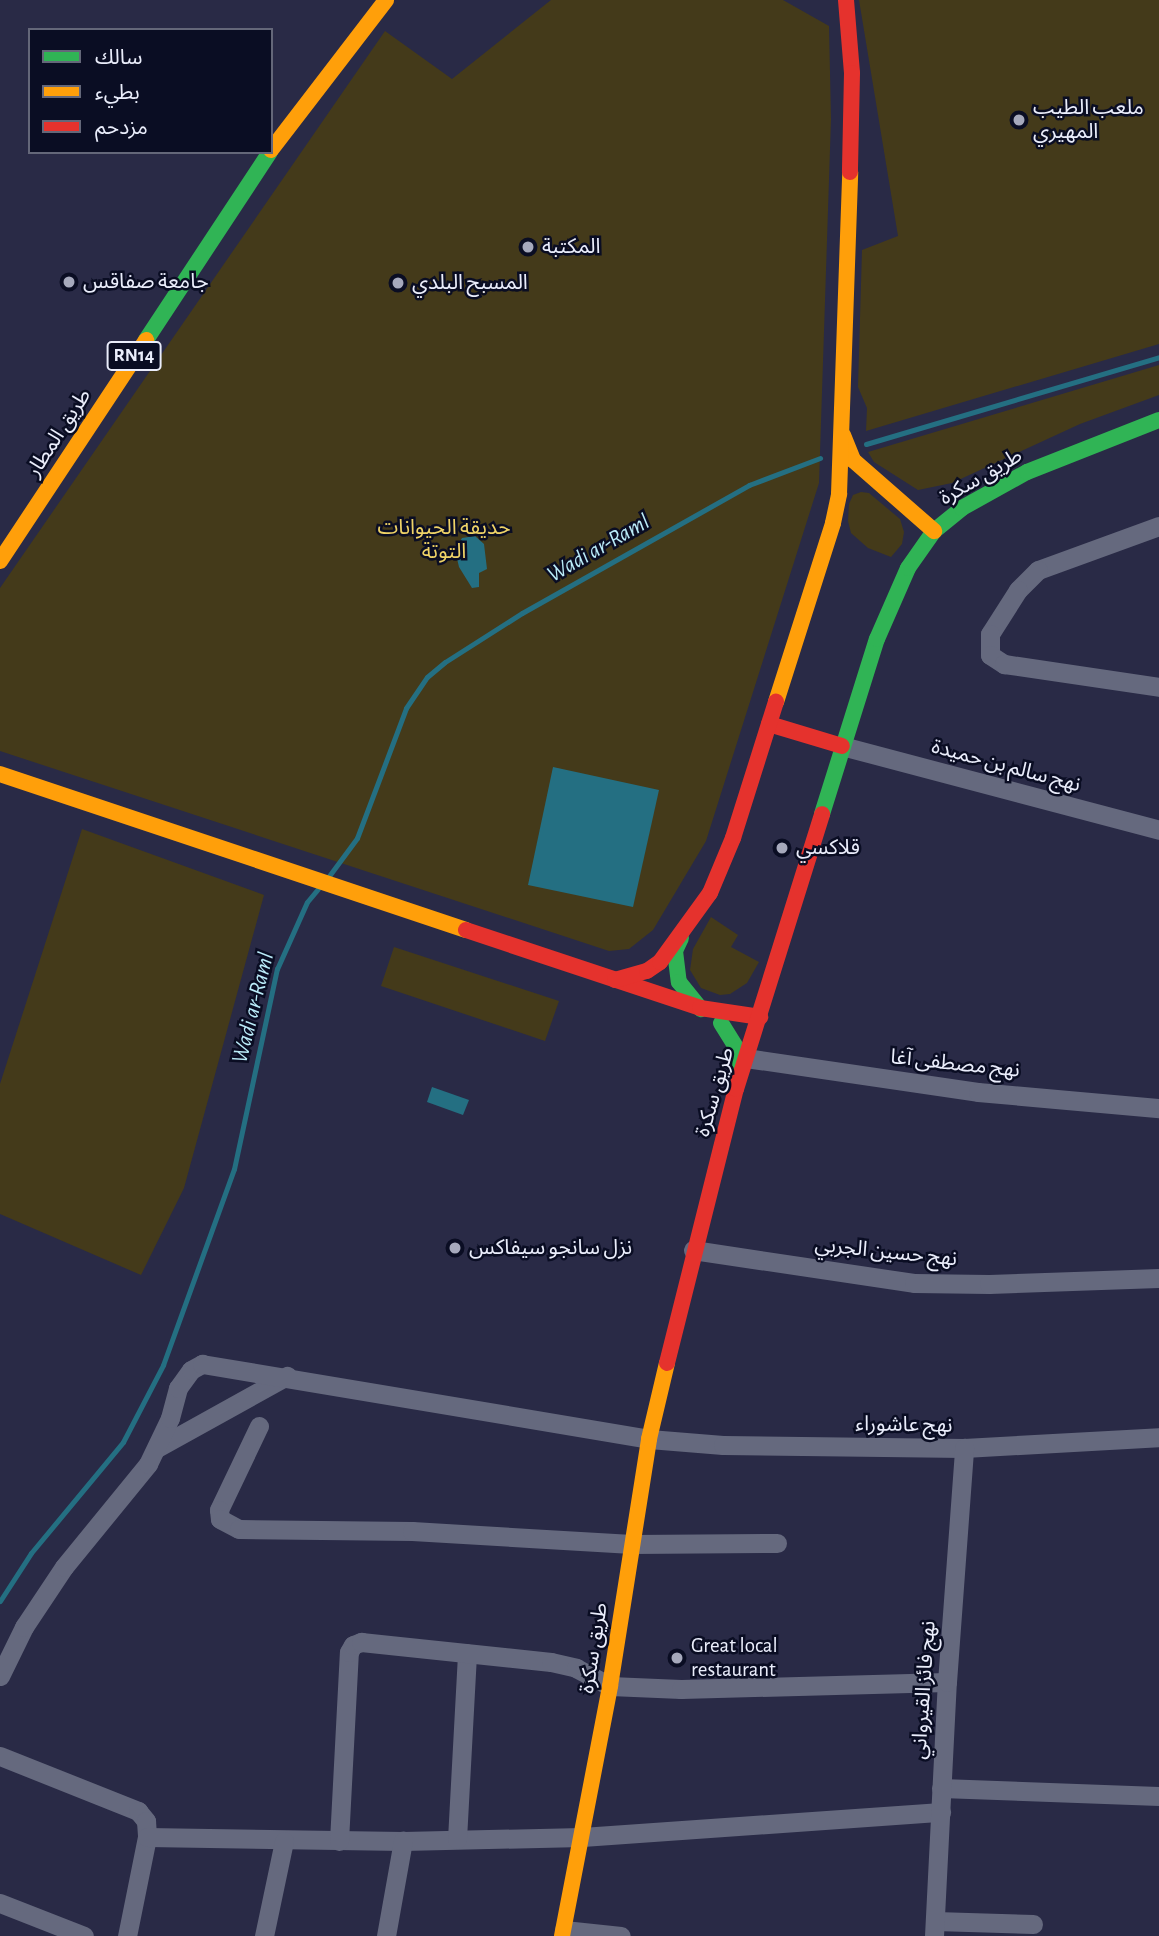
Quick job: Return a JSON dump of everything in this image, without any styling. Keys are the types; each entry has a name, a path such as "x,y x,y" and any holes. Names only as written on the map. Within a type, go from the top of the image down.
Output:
{"main road":[{"path":"324,53 366,0"},
{"name":"طريق المطار","path":"273,148 386,0"},
{"path":"839,0 848,22"},
{"path":"615,980 647,971 660,962 710,893 826,549 839,494 843,434 852,73 846,0"},
{"name":"طريق المطار","path":"0,560 269,154"},
{"name":"طريق سكرة","path":"563,1933 610,1686 649,1440 693,1250 736,1090 842,746 890,606 908,568 934,531 962,508 1027,472 1159,420"},
{"path":"843,434 853,460 934,531"},
{"path":"839,494 853,482 875,479"},
{"name":"طريق المطار","path":"0,532 30,485"},
{"path":"769,723 842,746"},
{"path":"0,774 724,1016 754,1035"},
{"path":"681,936 675,951 675,967 679,982 700,1008"},
{"path":"724,1016 760,995 776,966"},
{"path":"724,1016 760,1017"},
{"path":"724,1016 738,1050 736,1090"}],"street":[{"path":"1159,526 1038,570 1018,590 990,634 990,655 1004,664 1159,687"},
{"name":"نهج سالم بن حميدة","path":"842,746 1159,831"},
{"name":"نهج مصطفى آغا","path":"746,1058 978,1092 1159,1108"},
{"name":"نهج حسين الجربي","path":"693,1250 914,1283 989,1284 1159,1278"},
{"name":"نهج عاشوراء","path":"0,1675 24,1627 64,1567 134,1484 157,1448 178,1388 191,1370 202,1364 287,1376 649,1440 723,1445 964,1448 1159,1437"},
{"path":"157,1448 287,1376"},
{"path":"259,1426 219,1510 220,1519 239,1529 412,1531 632,1544 777,1543"},
{"name":"نهج فائز القيرواني","path":"934,1928 947,1682 964,1448"},
{"path":"338,1841 349,1651 353,1645 361,1642 576,1668 610,1686 681,1689 947,1682"},
{"path":"457,1839 467,1653"},
{"path":"0,1756 138,1811 146,1821 147,1837 127,1936"},
{"path":"941,1788 1159,1796"},
{"path":"147,1837 403,1841 582,1837 941,1812"},
{"path":"264,1936 284,1841"},
{"path":"386,1936 403,1841"},
{"path":"0,1903 84,1936"},
{"path":"934,1928 1033,1924"},
{"path":"563,1933 621,1936"}],"green space":[{"name":"حديقة الحيوانات التوتة","path":"551,0 783,0 829,26 831,119 819,483 706,841 653,930 629,949 609,951 0,751 0,588 385,31 452,79"},
{"name":"ملعب الطيب المهيري","path":"859,0 1159,0 1159,344 866,431 867,408 858,387 862,250 898,236"},
{"path":"1159,365 1159,395 1080,424 952,483 918,490 874,462 868,452"},
{"path":"869,493 900,519 904,532 902,544 891,557 868,548 851,533 848,521 849,504 853,495"},
{"path":"82,829 264,895 184,1188 141,1275 0,1214 0,1084"},
{"path":"711,917 738,935 731,947 759,962 747,983 730,994 720,995 701,988 690,970 693,949"},
{"path":"394,947 559,1001 545,1041 381,986"}],"water":[{"path":"475,536 484,544 487,569 479,573 479,587 472,588 459,567 455,550 462,538"},
{"path":"553,767 659,790 633,907 528,885"},
{"path":"432,1087 469,1100 463,1115 427,1102"}],"waterway":[{"name":"Wadi ar-Raml","path":"866,444 1159,357"},
{"name":"Wadi ar-Raml","path":"329,876 357,838 406,708 427,677 445,662 522,613 749,485 820,458"},
{"name":"Wadi ar-Raml","path":"0,1601 31,1553 123,1442 163,1365 234,1169 277,969 307,902 318,889"}],"traffic: fast":[{"path":"146,340 269,154"},
{"path":"822,814 877,639 908,568 934,531 962,508 1027,472 1159,420"},
{"path":"681,938 675,951 679,982 701,1009"},
{"path":"721,1023 738,1050 739,1072"}],"traffic: slow":[{"path":"273,147 386,0"},
{"path":"776,702 833,523 839,494 850,172"},
{"path":"0,561 146,340"},
{"path":"843,435 853,460 934,531"},
{"path":"0,774 466,930"},
{"path":"562,1936 610,1686 649,1439 667,1363"}],"traffic: jam":[{"path":"846,0 852,73 850,172"},
{"path":"615,980 647,971 660,962 710,893 733,838 776,702"},
{"path":"769,724 842,746"},
{"path":"667,1363 736,1089 822,814"},
{"path":"466,930 700,1008 760,1017"}],"place":[{"name":"ملعب الطيب المهيري","path":"1019,120"},
{"name":"المكتبة","path":"528,247"},
{"name":"جامعة صفاقس","path":"69,282"},
{"name":"المسبح البلدي","path":"398,283"},
{"name":"قلاكسي","path":"782,848"},
{"name":"نزل سانجو سيفاكس","path":"455,1248"},
{"name":"Great local restaurant","path":"677,1658"}]}
